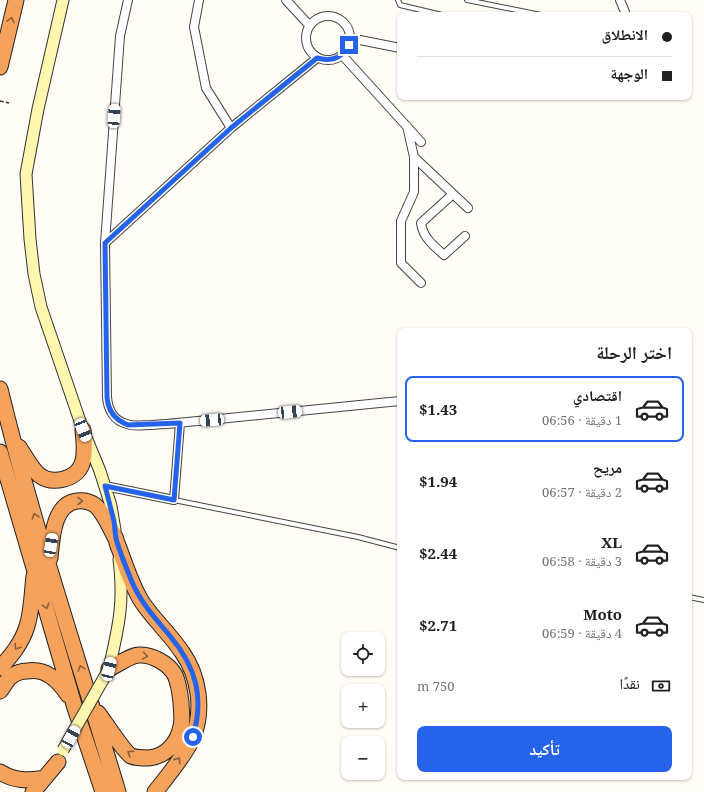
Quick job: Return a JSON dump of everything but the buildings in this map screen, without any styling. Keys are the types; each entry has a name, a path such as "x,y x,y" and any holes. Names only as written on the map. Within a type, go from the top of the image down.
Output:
{"highway":[{"path":"0,67 16,0"},
{"path":"0,389 12,437 50,567 118,792"},
{"path":"12,437 39,475 49,480 59,480 69,477 81,466 84,457 83,430"},
{"path":"0,452 75,708 103,792"},
{"path":"50,567 51,545 56,519 64,508 72,501 84,500 94,504 99,509 117,541 132,582 141,601 183,653 192,670 198,690 198,721 193,737 155,792"},
{"path":"0,668 21,642 28,626 35,569"},
{"path":"92,705 122,747 131,756 144,758 155,757 164,753 176,741 182,726 180,689 169,668 150,656 138,655 109,669"},
{"path":"0,691 12,676 23,671 43,671 53,676 60,683 75,708"},
{"path":"33,792 44,787 61,756"},
{"path":"0,772 17,779 31,780 44,787"}],"main road":[{"path":"61,756 109,669 117,633 121,584 117,541 111,506 100,471 83,430 41,307 34,274 31,246 26,174 38,109 63,0"}],"street":[{"path":"128,0 120,36 105,243 107,397 110,412 115,418 128,425 180,423 397,401"},
{"path":"199,0 194,27 206,88 231,128"},
{"path":"286,0 309,25"},
{"path":"620,0 625,12"},
{"path":"327,15 341,19 346,24 349,30 350,38 346,52 333,60 317,58 307,47 305,40 309,25 314,20 327,15"},
{"path":"350,38 397,47"},
{"path":"342,55 421,142"},
{"path":"105,243 231,128 317,58"},
{"path":"407,126 414,157 414,192 401,221 401,263 421,283"},
{"path":"414,157 468,208"},
{"path":"453,194 421,223 422,232 427,239 444,255 465,236"},
{"path":"105,486 174,500 180,423"}],"lane":[{"path":"398,0 400,5 429,12"},
{"path":"467,0 526,12"},
{"path":"174,500 358,537 397,547"},
{"path":"692,598 704,600"}],"path":[{"path":"0,101 9,102"}],"route":[{"path":"193,737 198,721 199,706 198,690 192,670 183,653 171,636 141,601 132,582 117,543 111,506 105,486 174,500 180,423 128,425 115,418 110,412 107,397 105,243 231,128 317,58 333,60 346,52 349,45"}]}
